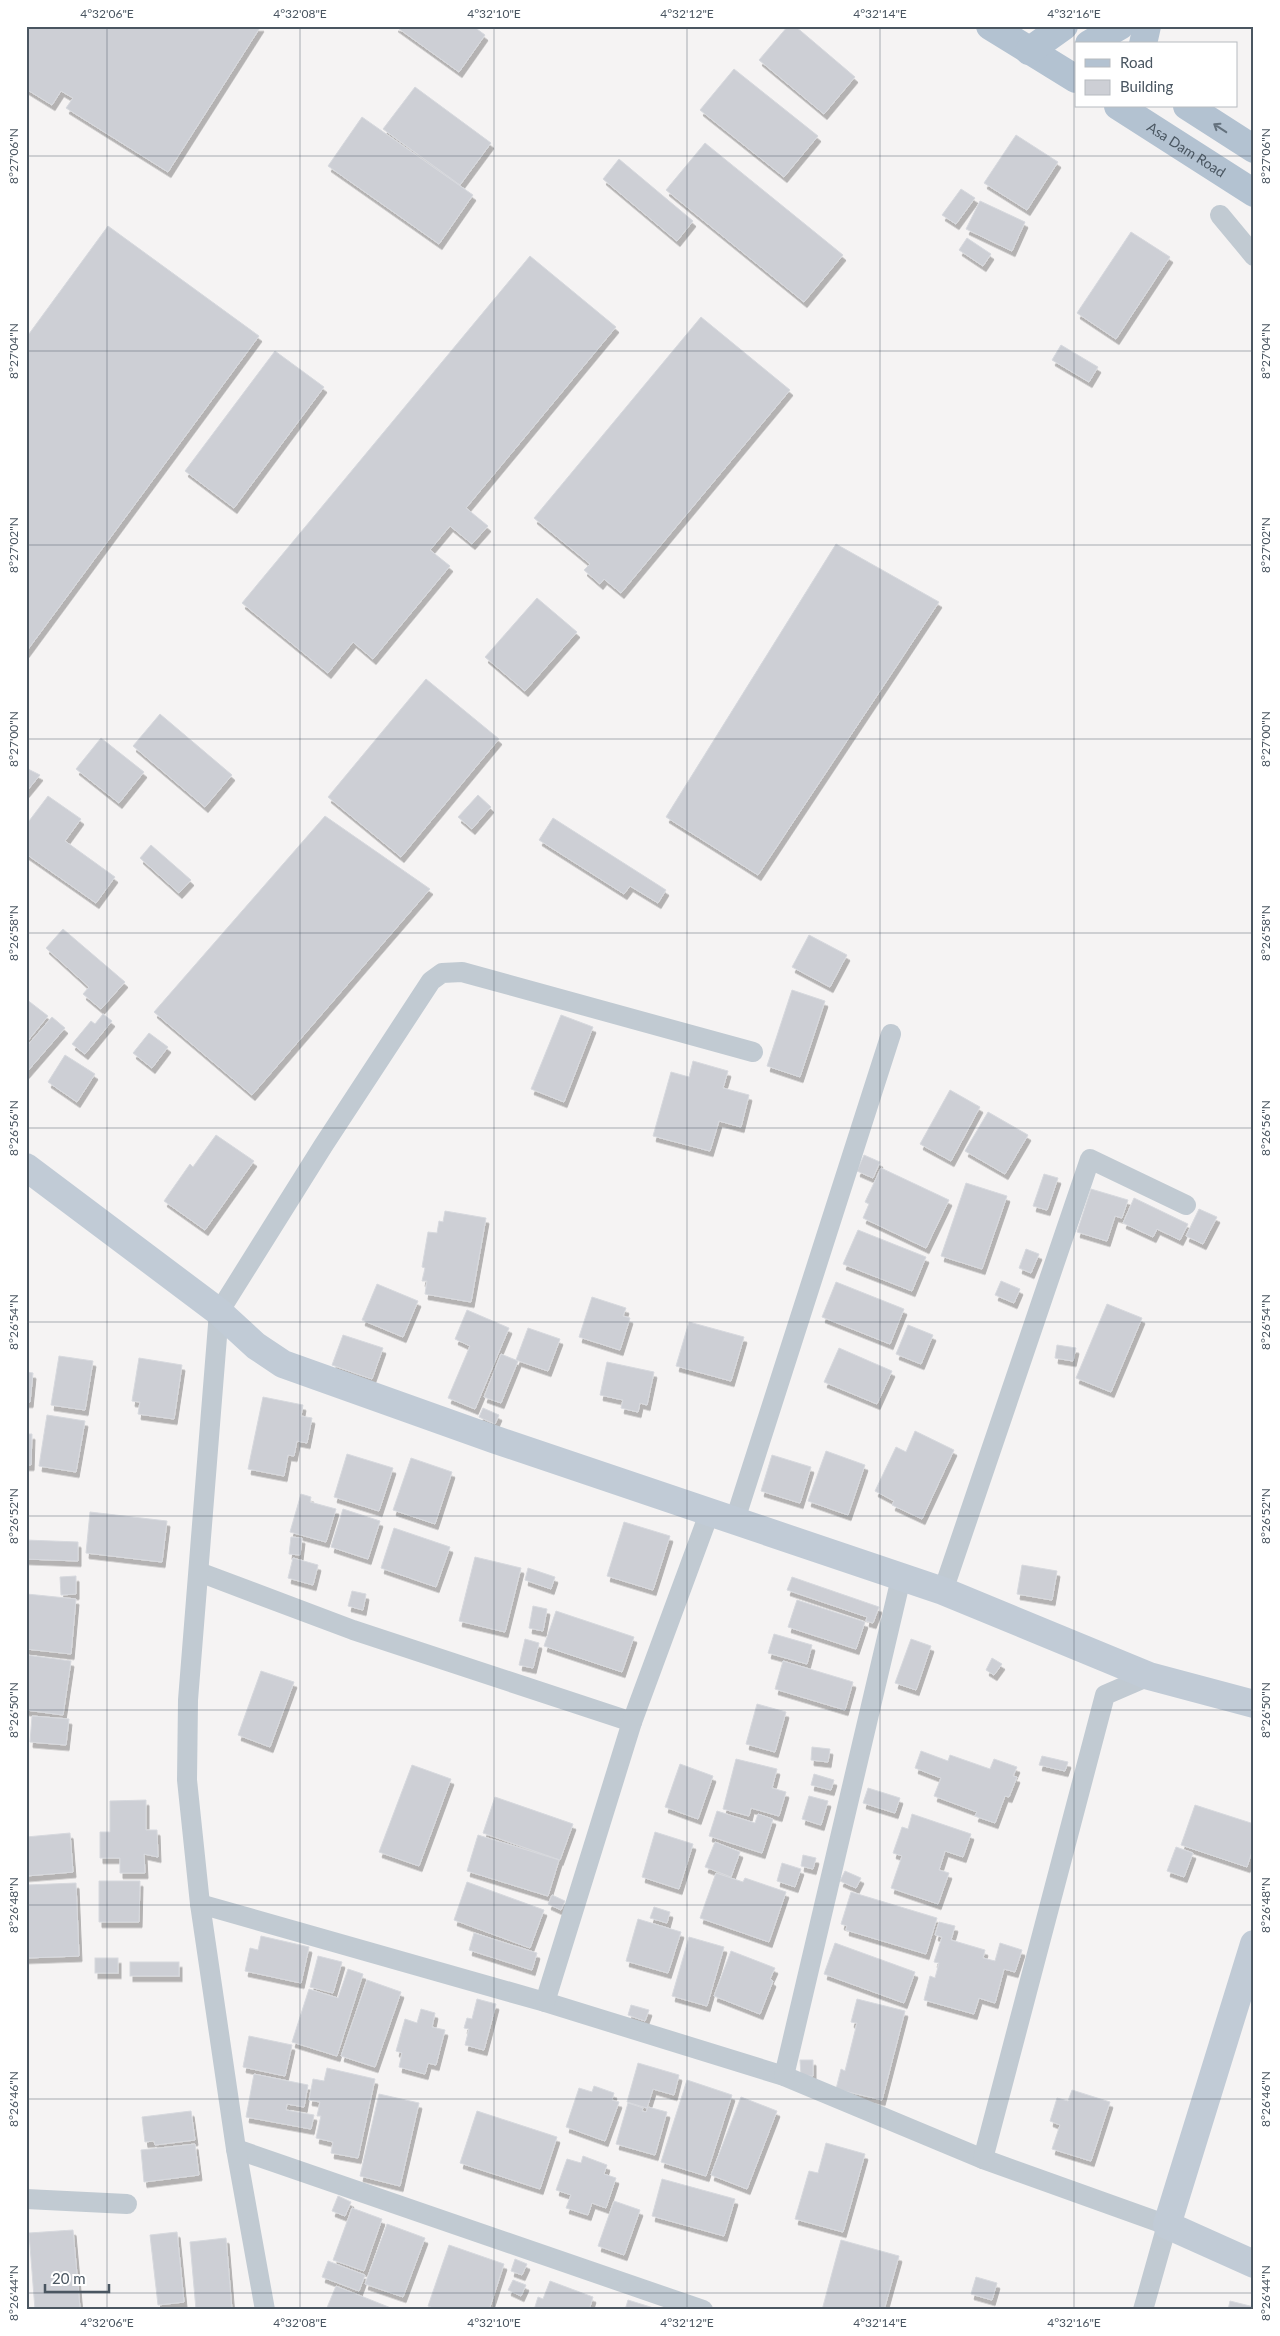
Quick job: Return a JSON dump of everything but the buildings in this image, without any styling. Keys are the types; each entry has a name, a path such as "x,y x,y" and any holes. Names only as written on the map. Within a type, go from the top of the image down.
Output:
{"main road":[{"path":"990,26 1029,50 1070,66"},
{"path":"1029,50 1064,26 1087,42"},
{"path":"1093,42 1120,26"},
{"path":"1143,42 1147,26"},
{"name":"Asa Dam Road","path":"1121,108 1254,193"},
{"path":"1190,108 1254,149"}],"street":[{"path":"1220,215 1254,256"},
{"path":"265,2310 236,2149 200,1904 187,1780 188,1700 219,1312 323,1146 431,981 442,973 462,972 753,1052"},
{"path":"545,2002 632,1722 723,1516 891,1034"},
{"path":"943,1591 1090,1159 1186,1205"},
{"path":"26,1167 219,1312 256,1346 283,1364 496,1440 943,1591 1150,1676 1254,1704"},
{"path":"199,1572 353,1630 632,1722"},
{"path":"784,2076 901,1578"},
{"path":"983,2159 1105,1695 1150,1676"},
{"path":"200,1904 545,2002 784,2076 983,2159 1167,2225 1254,2264"},
{"path":"1143,2310 1167,2225 1254,1944"},
{"path":"236,2149 703,2310"},
{"path":"26,2199 127,2204"}]}
